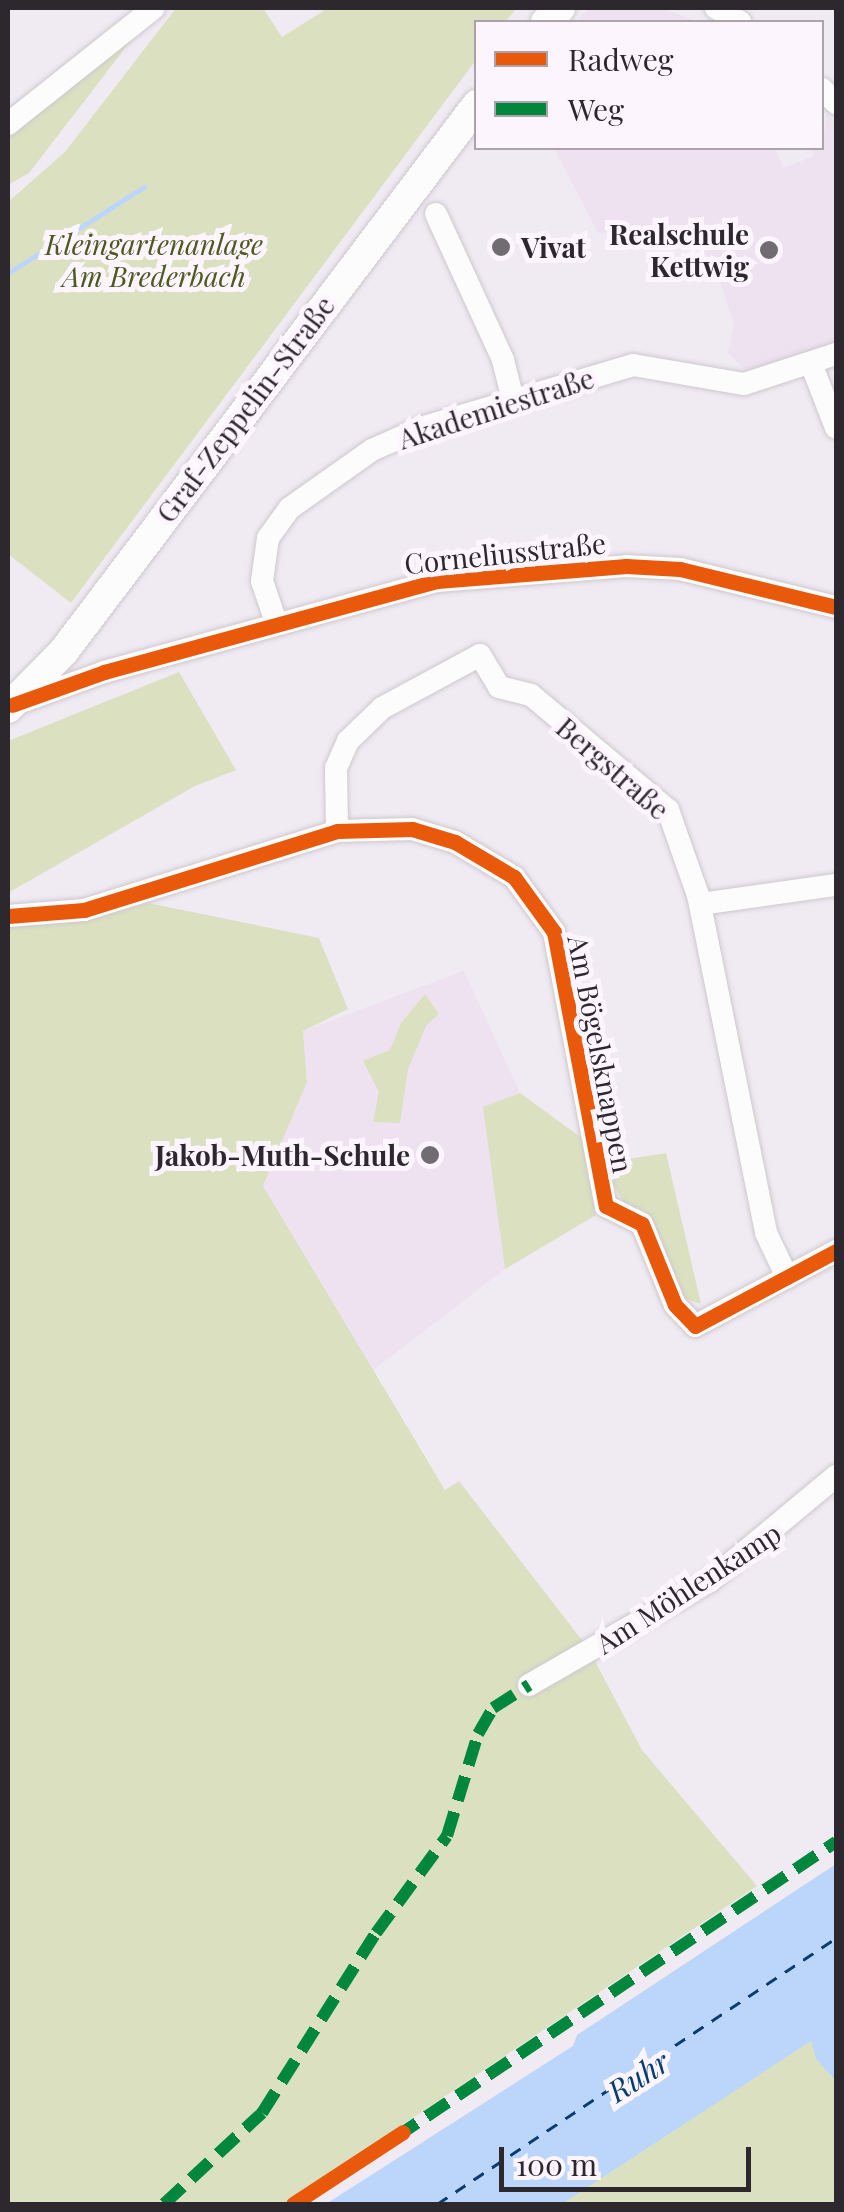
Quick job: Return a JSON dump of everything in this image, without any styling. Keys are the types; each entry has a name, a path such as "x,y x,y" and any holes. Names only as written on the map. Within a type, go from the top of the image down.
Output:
{"main road":[{"name":"Graf-Zeppelin-Straße","path":"10,707 64,650 474,108"}],"street":[{"path":"8,124 154,8"},
{"path":"436,214 503,360 514,400"},
{"name":"Akademiestraße","path":"276,622 262,558 290,508 372,450 514,400 632,365 674,368 727,384 771,380 836,354"},
{"path":"812,366 836,428"},
{"name":"Corneliusstraße","path":"10,707 104,672 437,581 626,566 680,570 836,606"},
{"path":"64,650 104,672"},
{"name":"Bergstraße","path":"337,831 336,768 348,742 382,708 480,655 500,687 531,695 668,810 700,904 766,1233 787,1277"},
{"name":"Am Bögelsknappen","path":"8,916 84,910 337,831 412,829 455,842 514,877 542,908 562,953 578,1076 606,1206 642,1224 676,1305 695,1326 787,1277"},
{"path":"700,904 836,885"},
{"path":"787,1277 836,1251"},
{"name":"Am Möhlenkamp","path":"529,1685 710,1580 836,1476"}],"shaded area":[{"path":"589,8 663,8 692,20 577,20"},
{"name":"Realschule Kettwig","path":"827,114 836,123 836,345 751,376 728,353 734,324 715,266 684,229 598,233 555,150 775,150 784,168 814,156 812,150 824,150"},
{"name":"Jakob-Muth-Schule","path":"464,971 520,1093 583,1139 596,1215 505,1269 372,1371 262,1186 307,1082 303,1031"}],"green space":[{"name":"Kleingartenanlage Am Brederbach","path":"176,8 263,8 282,37 328,8 517,8 507,20 474,20 474,63 71,603 8,554 8,202 65,152"},
{"path":"136,34 29,173 8,185 8,136"},
{"path":"179,672 236,770 195,786 8,893 8,741"},
{"path":"148,903 319,938 348,1009 303,1031 307,1082 263,1186 445,1490 459,1481 588,1648 642,1750 757,1886 285,2204 8,2204 8,924 85,918"},
{"path":"425,994 439,1014 426,1026 408,1069 400,1123 373,1122 379,1092 363,1061 390,1050 401,1023"},
{"path":"520,1093 583,1139 596,1215 505,1269 483,1107"},
{"path":"666,1153 701,1304 683,1298 648,1213 622,1201 603,1163"},
{"path":"812,2041 836,2081 836,2204 440,2204"}],"water":[{"name":"Ruhr","path":"836,1864 836,2081 816,2059 811,2041 562,2204 326,2204 573,2046 577,2035"}],"waterway":[{"path":"8,273 144,187"}],"ferry route":[{"path":"437,2204 836,1938"}],"marked path":[{"path":"164,2204 262,2113 376,1933 447,1836 478,1734 493,1708 529,1685"},
{"path":"396,2137 836,1842"}],"cycle path":[{"path":"12,705 104,672 437,581 626,566 680,569 836,607"},
{"path":"8,916 84,910 337,831 412,829 455,842 514,877 554,932 606,1206 642,1224 675,1305 695,1326 836,1251"},
{"path":"293,2204 403,2132"}],"place":[{"name":"Vivat","path":"501,247"},
{"name":"Realschule Kettwig","path":"769,250"},
{"name":"Jakob-Muth-Schule","path":"430,1155"}]}
